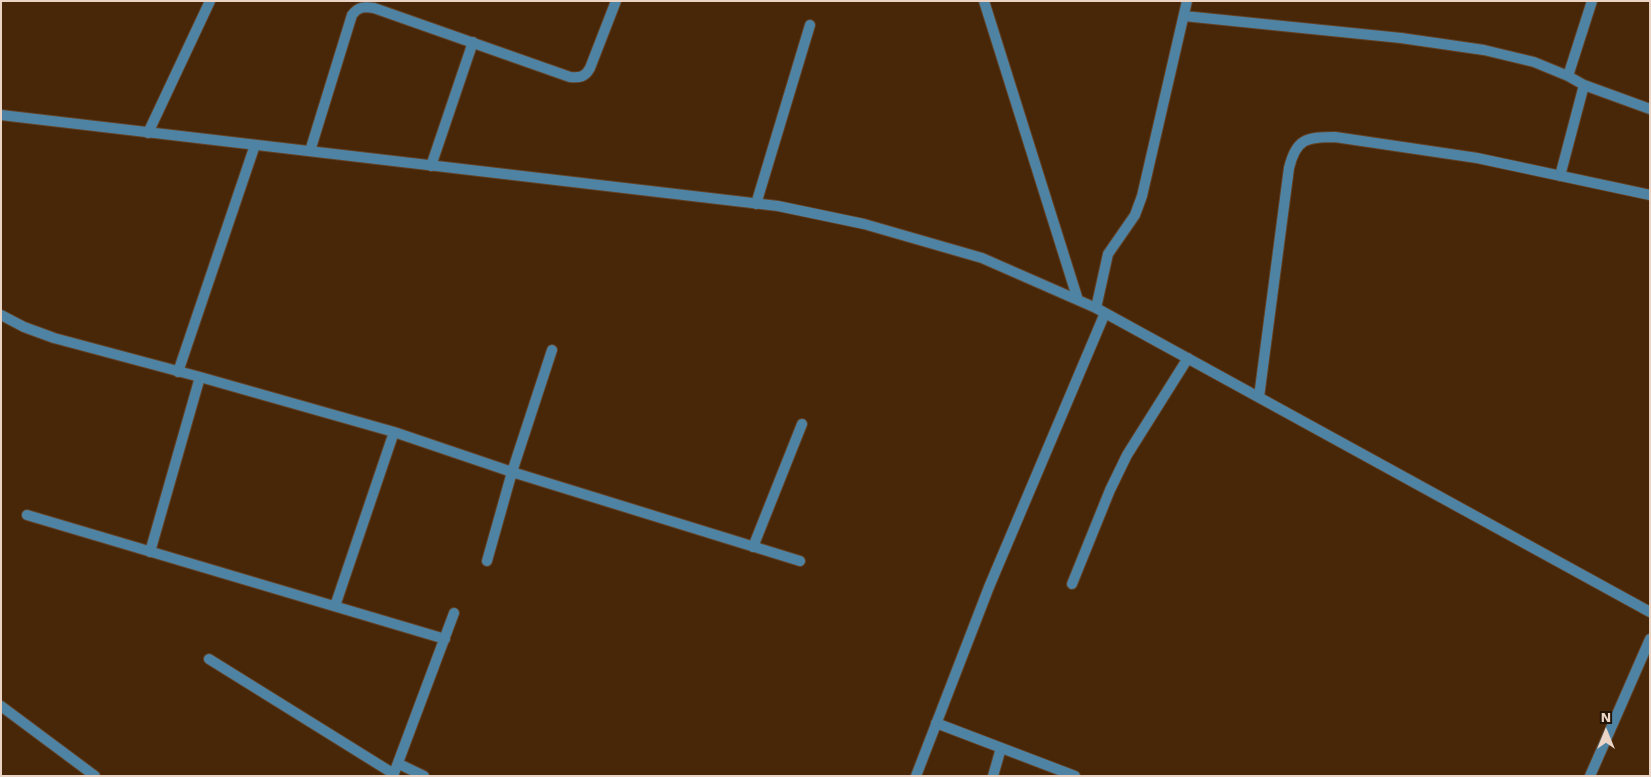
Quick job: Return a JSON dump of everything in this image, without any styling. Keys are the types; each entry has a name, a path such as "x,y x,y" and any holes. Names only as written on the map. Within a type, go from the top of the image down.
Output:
{"street":[{"path":"148,133 210,1"},
{"path":"310,151 352,15 356,10 367,7 374,8 570,77 581,77 590,68 616,1"},
{"path":"984,1 1078,300"},
{"path":"916,776 989,587 1101,311 1108,254 1135,215 1139,206 1187,1"},
{"path":"1568,76 1592,1"},
{"path":"1184,16 1451,44 1534,62 1584,85 1650,109"},
{"path":"756,204 810,25"},
{"path":"431,166 473,42"},
{"path":"1560,176 1584,85"},
{"path":"1,115 11,118 778,206 864,224 982,258 1101,311 1650,612"},
{"path":"1259,397 1288,168 1292,154 1298,145 1307,140 1335,137 1476,158 1650,195"},
{"path":"178,372 255,145"},
{"path":"1,315 38,333 394,432 512,472 800,560"},
{"path":"487,562 512,472 552,350"},
{"path":"1072,584 1110,490 1127,455 1188,358"},
{"path":"150,552 200,377"},
{"path":"754,547 802,424"},
{"path":"335,606 394,432"},
{"path":"27,515 445,639"},
{"path":"395,771 454,613"},
{"path":"1590,776 1650,639"},
{"path":"209,659 395,771 424,776"},
{"path":"1,706 95,776"},
{"path":"936,723 1075,776"},
{"path":"993,776 1001,748"}]}
